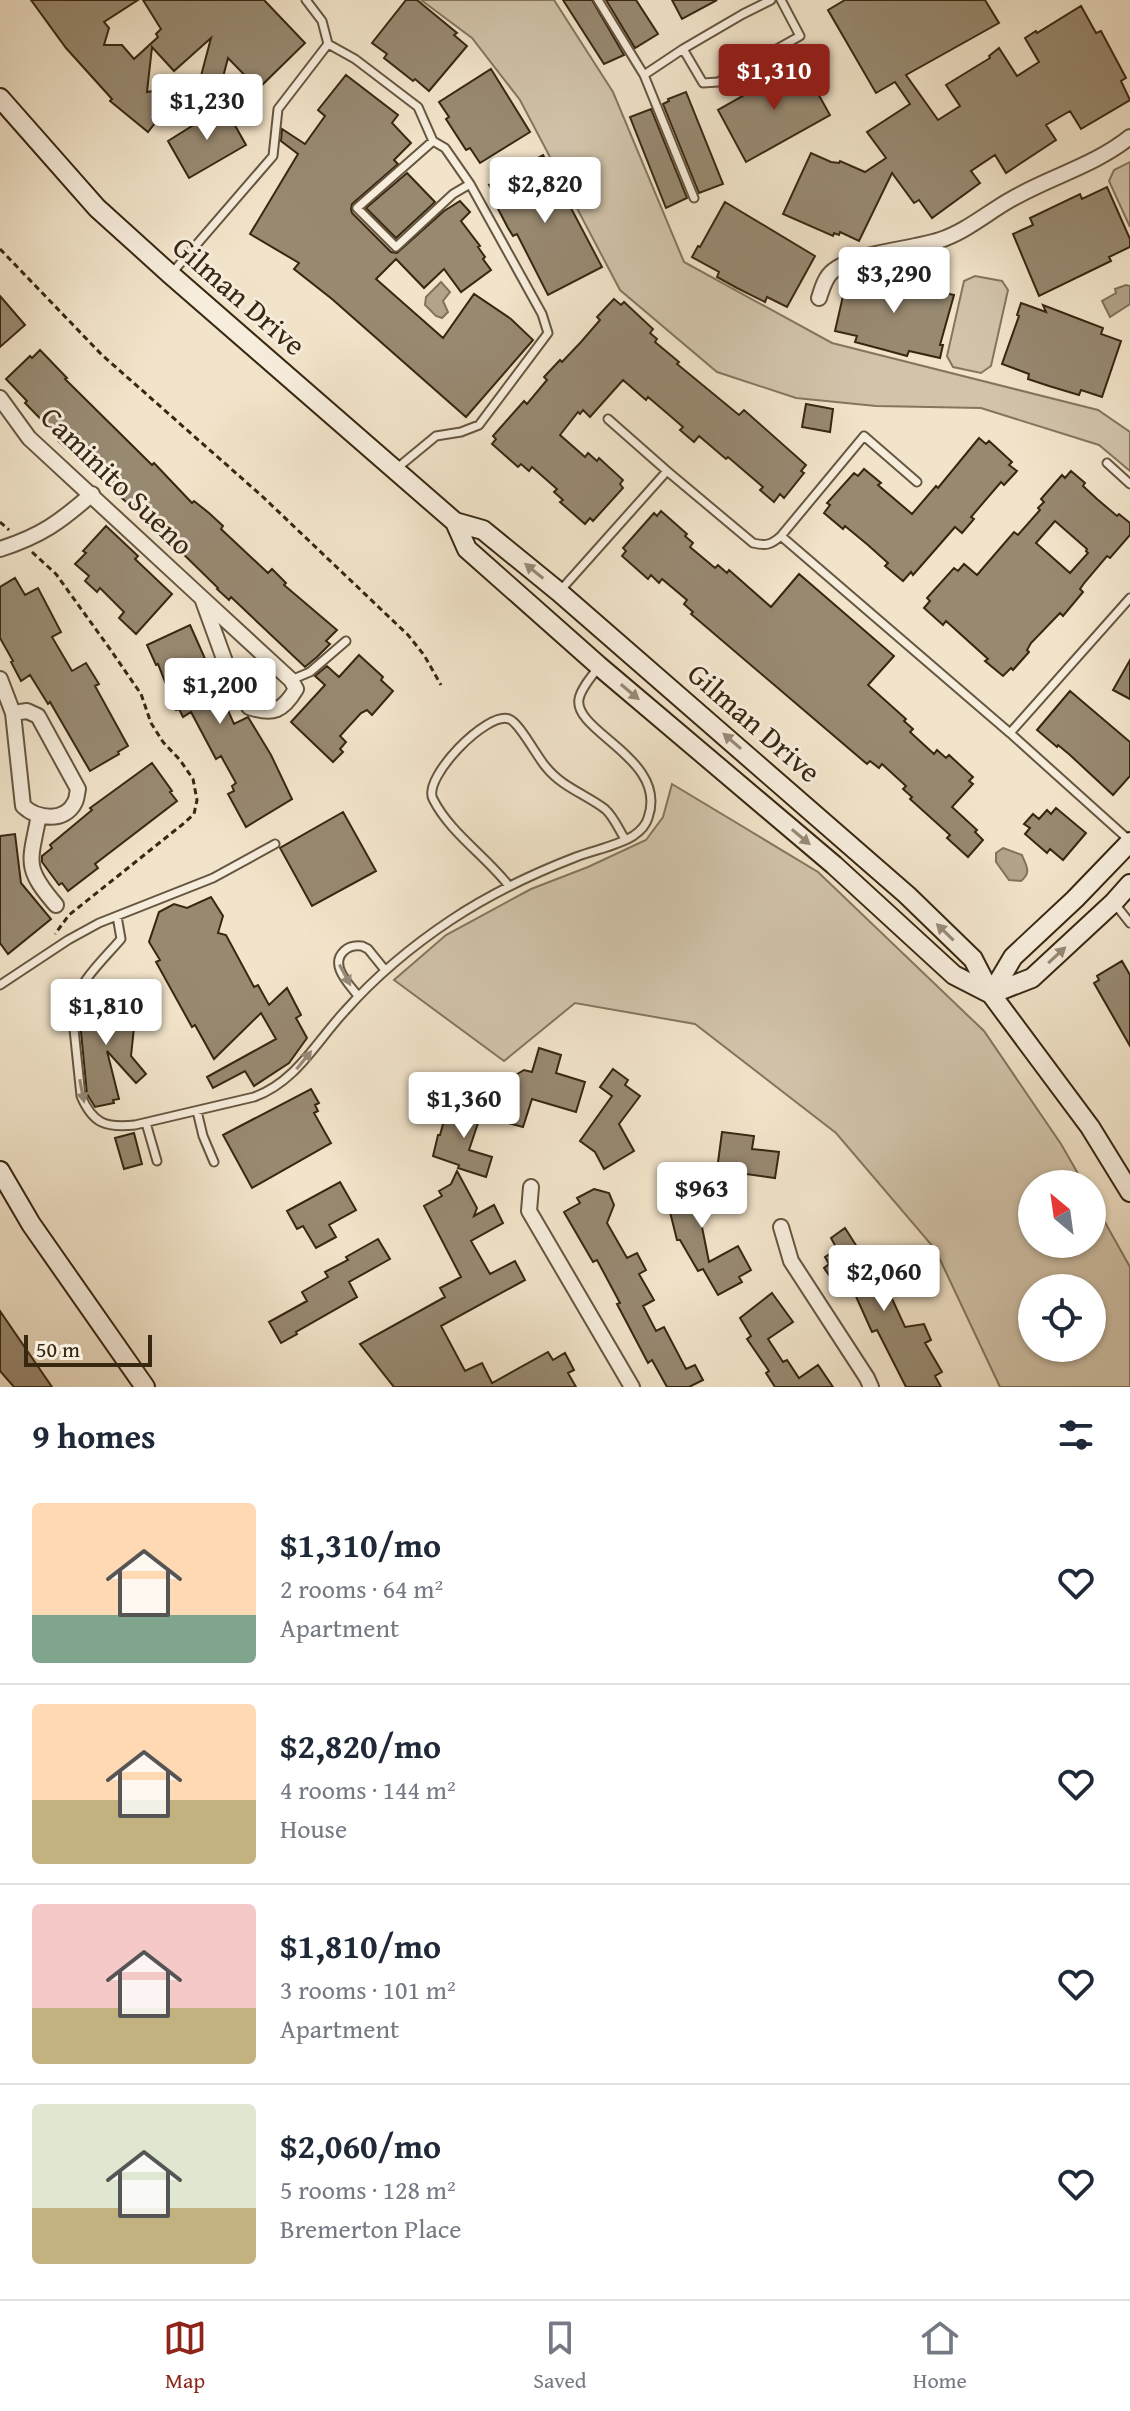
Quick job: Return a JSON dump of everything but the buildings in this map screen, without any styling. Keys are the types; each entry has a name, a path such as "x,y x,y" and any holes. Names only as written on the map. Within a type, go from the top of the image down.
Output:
{"main road":[{"name":"Gilman Drive","path":"0,98 97,208 455,522 467,549 599,666 834,865 954,975 991,994"},
{"name":"Gilman Drive","path":"455,522 483,530 559,592 907,895 973,959 991,994 1090,1127 1130,1192"},
{"path":"991,994 1013,957 1075,899 1130,841"},
{"path":"991,994 1032,978 1130,884"},
{"path":"0,1171 31,1224 145,1387"}],"street":[{"path":"819,298 823,284 833,271 867,255 909,249 943,239 1011,199 1102,156 1130,137"},
{"name":"Caminito Sueno","path":"0,398 29,438 291,680 296,689 287,704 265,712 249,707 227,667 202,598"},
{"path":"0,549 22,542 60,522 92,494"},
{"path":"0,679 13,713 23,806 31,814 50,818 63,814 74,805 78,789 38,716 27,711 13,713"},
{"path":"39,815 31,856 32,873 56,905"},
{"path":"531,1187 529,1211 632,1387"},
{"path":"781,1227 791,1261 871,1387"}],"lane":[{"path":"306,0 322,21 328,44 355,59 418,107 433,141 445,148 470,184 542,314 548,333 479,425 436,436 396,469"},
{"path":"598,0 644,75 694,198"},
{"path":"644,75 683,49 771,0"},
{"path":"683,49 699,80 709,84 718,82 800,36 781,0"},
{"path":"170,274 273,156 278,109 328,44"},
{"path":"433,141 357,208 396,247 453,194 470,184"},
{"path":"608,419 753,543 764,546 773,544 781,536 864,436 917,482"},
{"path":"1107,463 1130,484"},
{"path":"559,592 667,471"},
{"path":"781,536 1130,841"},
{"path":"1010,733 1130,598"},
{"path":"291,680 310,672 346,641"},
{"path":"117,916 121,939 81,988 72,1010 81,1096 94,1118 117,1127 146,1123 271,1091 284,1082 358,996 385,970 451,920 509,886 625,839 642,828 648,818 650,793 647,782 632,761 587,719 580,706 579,698 599,666"},
{"path":"509,886 452,824 430,791 455,752 481,728 496,720 507,718 514,721 556,779 605,809 625,839"},
{"path":"0,985 99,923 213,878 275,844"},
{"path":"1114,902 1130,923"},
{"path":"358,996 340,970 338,961 347,948 362,946 368,949 385,970"},
{"path":"197,1111 214,1162"},
{"path":"146,1123 157,1161"}],"path":[{"path":"0,249 102,355 263,497 408,635 441,685"},
{"path":"22,542 56,574 141,694 157,732 193,779 197,800 194,814 69,915 55,934"}],"shaded area":[{"path":"421,0 554,0 613,92 684,262 832,343 1098,410 1130,432 1130,471 1099,445 981,408 876,406 796,398 717,372 620,290 520,100 472,38"},
{"path":"197,80 233,88 227,100 213,100 187,120 183,113 188,93"},
{"path":"1130,162 1130,227 1109,181 1114,170"},
{"path":"975,276 1002,281 1008,290 991,366 981,373 953,367 947,356 964,281"},
{"path":"441,282 450,292 443,301 448,312 442,318 425,305 426,297"},
{"path":"1130,286 1130,304 1110,317 1102,301 1116,293 1115,289"},
{"path":"672,784 818,872 984,1031 1076,1170 1018,1170 1018,1258 1106,1258 1106,1224 1130,1267 1130,1387 1000,1387 935,1249 836,1133 695,1024 575,1003 504,1061 394,980 446,935 531,889 646,840 663,817"},
{"path":"1003,848 1022,855 1027,872 1021,881 1009,880 996,862 996,853"}]}
